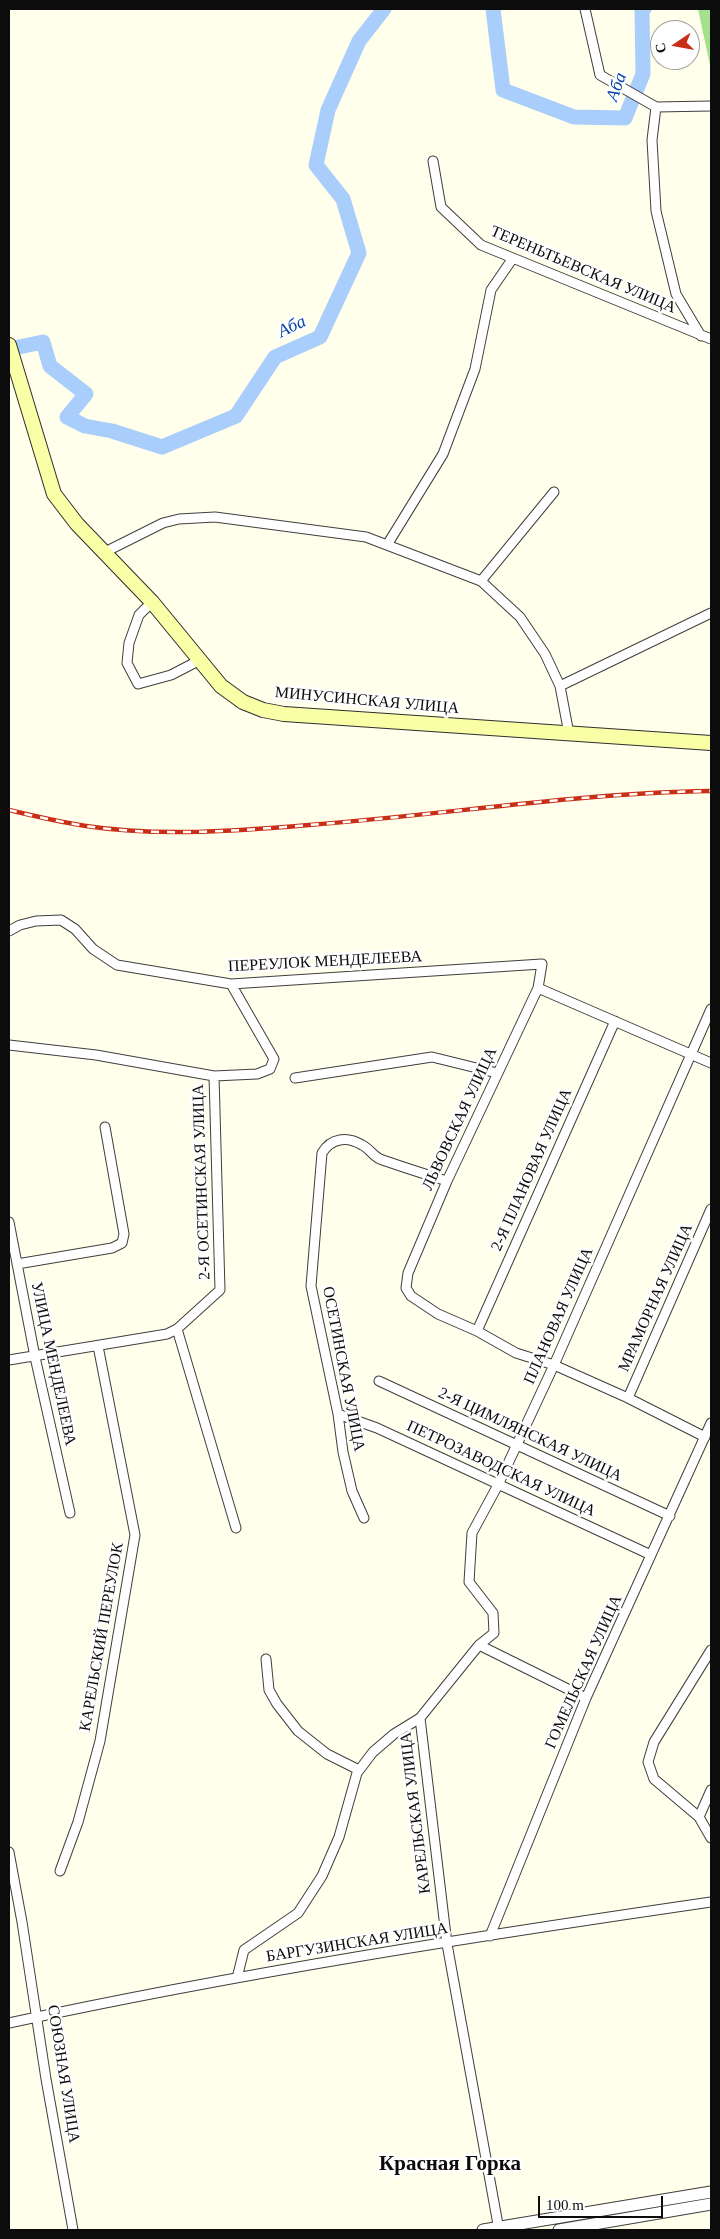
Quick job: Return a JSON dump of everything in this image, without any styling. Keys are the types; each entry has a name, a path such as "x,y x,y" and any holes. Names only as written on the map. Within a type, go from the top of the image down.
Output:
{"main road":[{"name":"МИНУСИНСКАЯ УЛИЦА","path":"9,345 54,494 77,524 152,602 221,686 243,702 263,710 284,714 711,743"}],"street":[{"path":"585,9 600,75 656,107 711,106"},
{"path":"656,107 652,140 656,211 676,294 701,336"},
{"name":"ТЕРЕНЬТЬЕВСКАЯ УЛИЦА","path":"433,161 441,207 481,245 711,339"},
{"path":"387,545 443,454 475,369 491,290 513,258"},
{"path":"481,580 554,492"},
{"path":"105,552 163,523 214,517 353,534 481,580 520,617 541,647 560,686 569,734"},
{"path":"152,602 138,615 128,643 127,663 138,684 171,675 200,660"},
{"path":"560,686 711,613"},
{"name":"ПЕРЕУЛОК МЕНДЕЛЕЕВА","path":"9,930 36,921 61,920 75,930 93,949 117,965 230,984 542,964"},
{"name":"ЛЬВОВСКАЯ УЛИЦА","path":"477,1331 438,1314 410,1296 406,1288 408,1273 447,1181 538,988 542,964"},
{"path":"9,1045 96,1054 214,1076 257,1074 270,1069 274,1059 230,984"},
{"path":"538,988 711,1063"},
{"name":"ПЛАНОВАЯ УЛИЦА","path":"479,1645 494,1633 493,1612 469,1582 472,1533 498,1485 554,1365 711,1009"},
{"name":"2-Я ПЛАНОВАЯ УЛИЦА","path":"477,1331 615,1021"},
{"path":"295,1078 432,1056 497,1073"},
{"name":"2-Я ОСЕТИНСКАЯ УЛИЦА","path":"177,1329 220,1290 214,1076"},
{"path":"17,1264 112,1248 122,1243 124,1234 106,1127"},
{"name":"ОСЕТИНСКАЯ УЛИЦА","path":"364,1518 352,1491 343,1452 338,1414 311,1286 322,1153 327,1145 337,1140 350,1140 363,1145 378,1158 447,1181"},
{"name":"МРАМОРНАЯ УЛИЦА","path":"628,1398 711,1210"},
{"name":"УЛИЦА МЕНДЕЛЕЕВА","path":"9,1222 35,1356 70,1513"},
{"path":"9,1360 167,1334 177,1329 236,1528"},
{"path":"477,1331 516,1353 554,1365 628,1398 705,1437"},
{"name":"КАРЕЛЬСКИЙ ПЕРЕУЛОК","path":"60,1871 78,1822 100,1741 135,1535 98,1346"},
{"name":"2-Я ЦИМЛЯНСКАЯ УЛИЦА","path":"379,1381 670,1516"},
{"name":"ПЕТРОЗАВОДСКАЯ УЛИЦА","path":"338,1414 377,1428 651,1556"},
{"name":"ГОМЕЛЬСКАЯ УЛИЦА","path":"490,1936 586,1698 711,1423"},
{"path":"420,1718 479,1645 586,1698"},
{"path":"711,1650 654,1742 648,1762 654,1779 699,1817 711,1838"},
{"path":"266,1659 269,1690 277,1704 298,1731 326,1754 359,1770"},
{"name":"КАРЕЛЬСКАЯ УЛИЦА","path":"237,1978 244,1950 298,1913 322,1876 339,1837 359,1770 372,1752 394,1734 420,1718 447,1944 499,2229"},
{"path":"699,1817 711,1790"},
{"name":"СОЮЗНАЯ УЛИЦА","path":"9,1852 73,2230"},
{"name":"БАРГУЗИНСКАЯ УЛИЦА","path":"9,2023 237,1978 711,1902"},
{"path":"483,2230 499,2229 711,2192"},
{"path":"560,2230 711,2204"}],"green space":[{"path":"698,9 711,9 711,70"}],"waterway":[{"name":"Аба","path":"9,349 43,342 50,366 86,394 67,417 85,426 112,431 162,447 236,416 275,357 320,337 359,253 343,199 316,165 328,110 359,41 384,9"},
{"name":"Аба","path":"493,9 503,90 574,117 625,118 643,74 642,10 644,9"}],"railway":[{"path":"9,810 86,826 141,831 198,832 359,821 610,796 711,791"}],"district":[{"name":"Красная Горка","path":"450,2165"}]}
